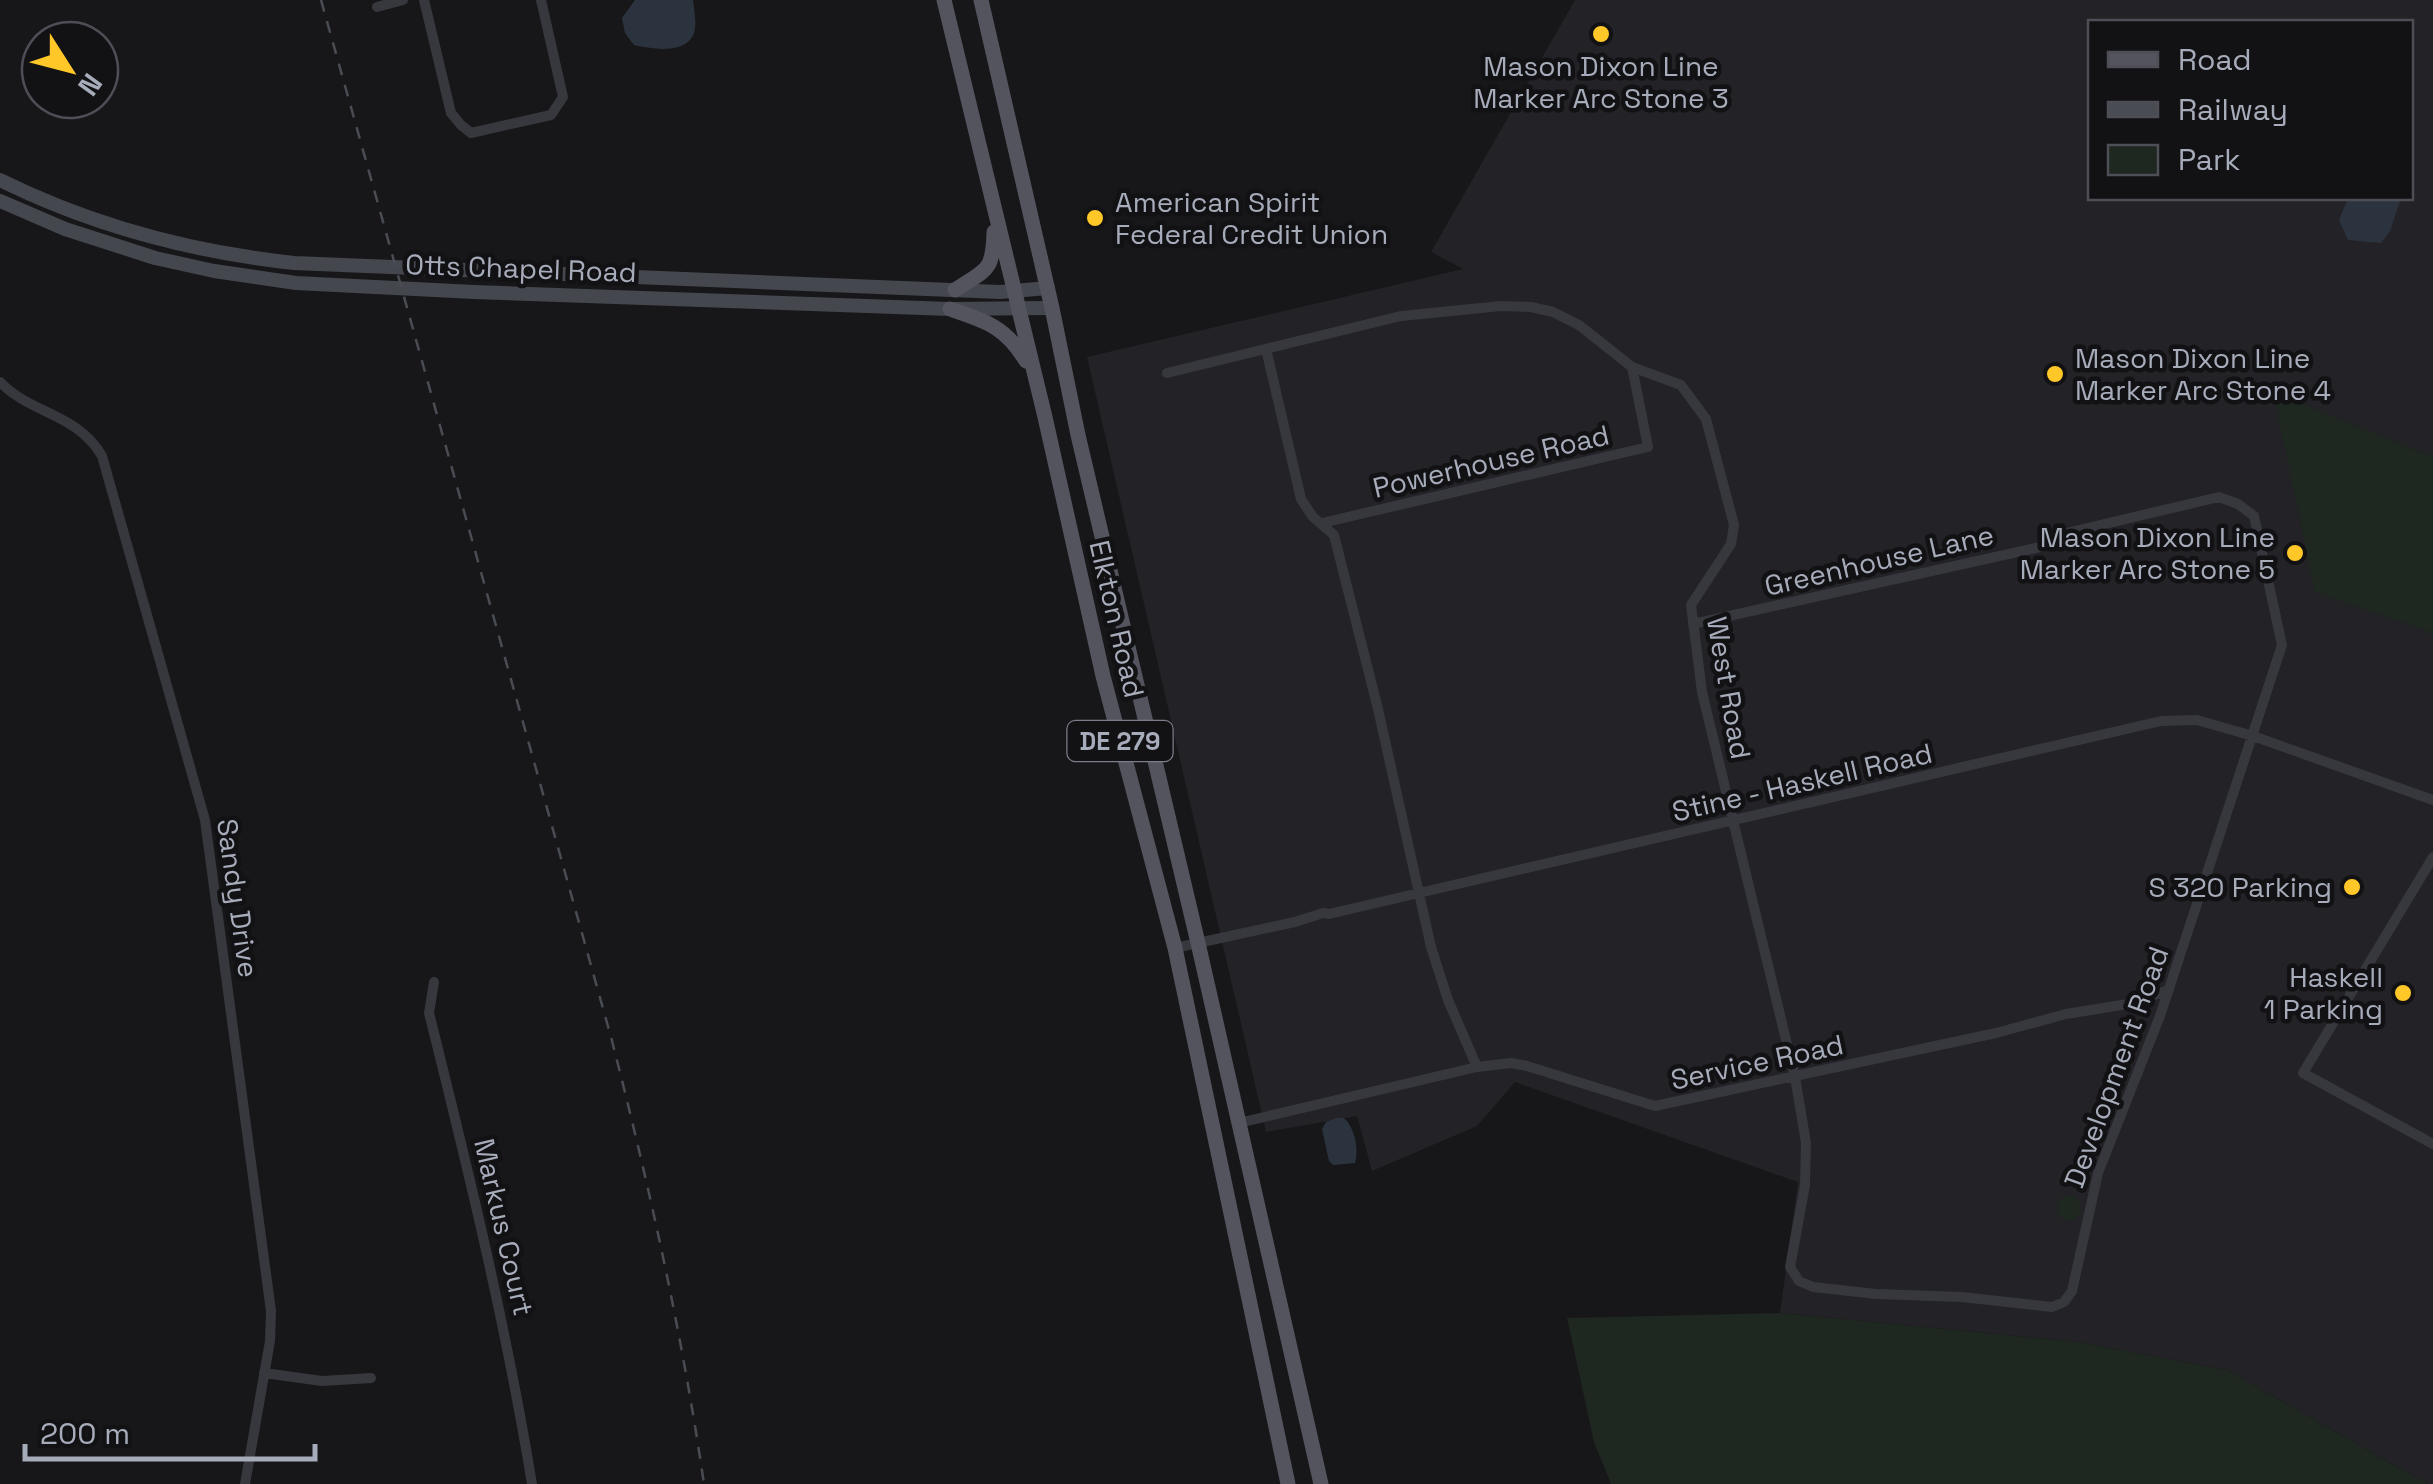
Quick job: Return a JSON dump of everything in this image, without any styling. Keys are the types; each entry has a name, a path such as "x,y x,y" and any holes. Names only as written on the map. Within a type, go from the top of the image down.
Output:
{"main road":[{"name":"Elkton Road","path":"944,0 1103,676 1175,948 1288,1484"},
{"name":"Elkton Road","path":"981,0 1321,1484"},
{"name":"Otts Chapel Road","path":"0,180 70,211 162,240 236,256 328,266 956,290 1052,308"},
{"name":"Otts Chapel Road","path":"0,204 120,248 186,266 332,286 950,309 1016,300 1048,288"},
{"path":"956,290 990,264 994,252 994,213"},
{"path":"950,309 1003,330 1035,378"}],"street":[{"path":"377,8 403,0"},
{"path":"424,0 451,113 472,133 551,115 563,96 541,0"},
{"name":"West Road","path":"1167,373 1400,316 1519,306 1543,309 1579,325 1632,367 1681,385 1706,419 1734,525 1731,544 1691,605 1693,624 1702,692 1795,1077"},
{"path":"1266,349 1300,499 1334,535 1431,947 1477,1068"},
{"name":"Powerhouse Road","path":"1322,523 1648,447 1632,367"},
{"name":"Sandy Drive","path":"0,382 23,400 79,429 102,456 201,801 270,1296 271,1327 244,1484"},
{"name":"Greenhouse Lane","path":"1693,624 2044,546 2058,535 2219,497 2254,516 2282,645 2253,736"},
{"name":"Stine - Haskell Road","path":"1175,948 2161,720 2196,720 2253,736 2433,800"},
{"name":"Development Road","path":"1795,1077 1806,1142 1805,1185 1790,1267 1799,1280 1813,1288 1876,1294 2052,1307 2064,1302 2072,1291 2098,1172 2169,990 2253,736"},
{"path":"2433,857 2304,1073 2433,1144"},
{"name":"Markus Court","path":"434,982 430,1013 484,1236 518,1395 532,1484"},
{"name":"Service Road","path":"1239,1123 1511,1063 1654,1106 2066,1014 2128,1004 2169,990"},
{"path":"264,1373 322,1381 370,1378"}],"shaded area":[{"path":"635,0 693,0 695,25 690,40 668,49 634,45 625,33 622,18"},
{"path":"1575,0 2433,0 2433,457 2274,393 2425,630 2433,636 2433,1484 2227,1370 2078,1342 1780,1313 1798,1182 1515,1082 1477,1126 1372,1171 1357,1116 1266,1132 1087,357 1463,269 1431,252"},
{"path":"2347,200 2400,200 2390,231 2381,243 2348,240 2339,220"},
{"path":"1344,1118 1353,1133 1355,1163 1333,1165 1329,1161 1322,1129 1326,1122"}],"green space":[{"path":"2273,392 2433,457 2433,636 2315,592"},
{"path":"2069,1196 2081,1208 2069,1220 2057,1208"},
{"path":"1780,1313 2078,1342 2227,1370 2428,1484 1611,1484 1594,1442 1567,1318"}],"railway":[{"path":"321,0 611,1037 664,1259 704,1484"}],"place":[{"name":"Mason Dixon Line Marker Arc Stone 3","path":"1601,34"},
{"name":"American Spirit Federal Credit Union","path":"1095,218"},
{"name":"Mason Dixon Line Marker Arc Stone 4","path":"2055,374"},
{"name":"Mason Dixon Line Marker Arc Stone 5","path":"2295,553"},
{"name":"S 320 Parking","path":"2352,887"},
{"name":"Haskell 1 Parking","path":"2403,993"}]}
